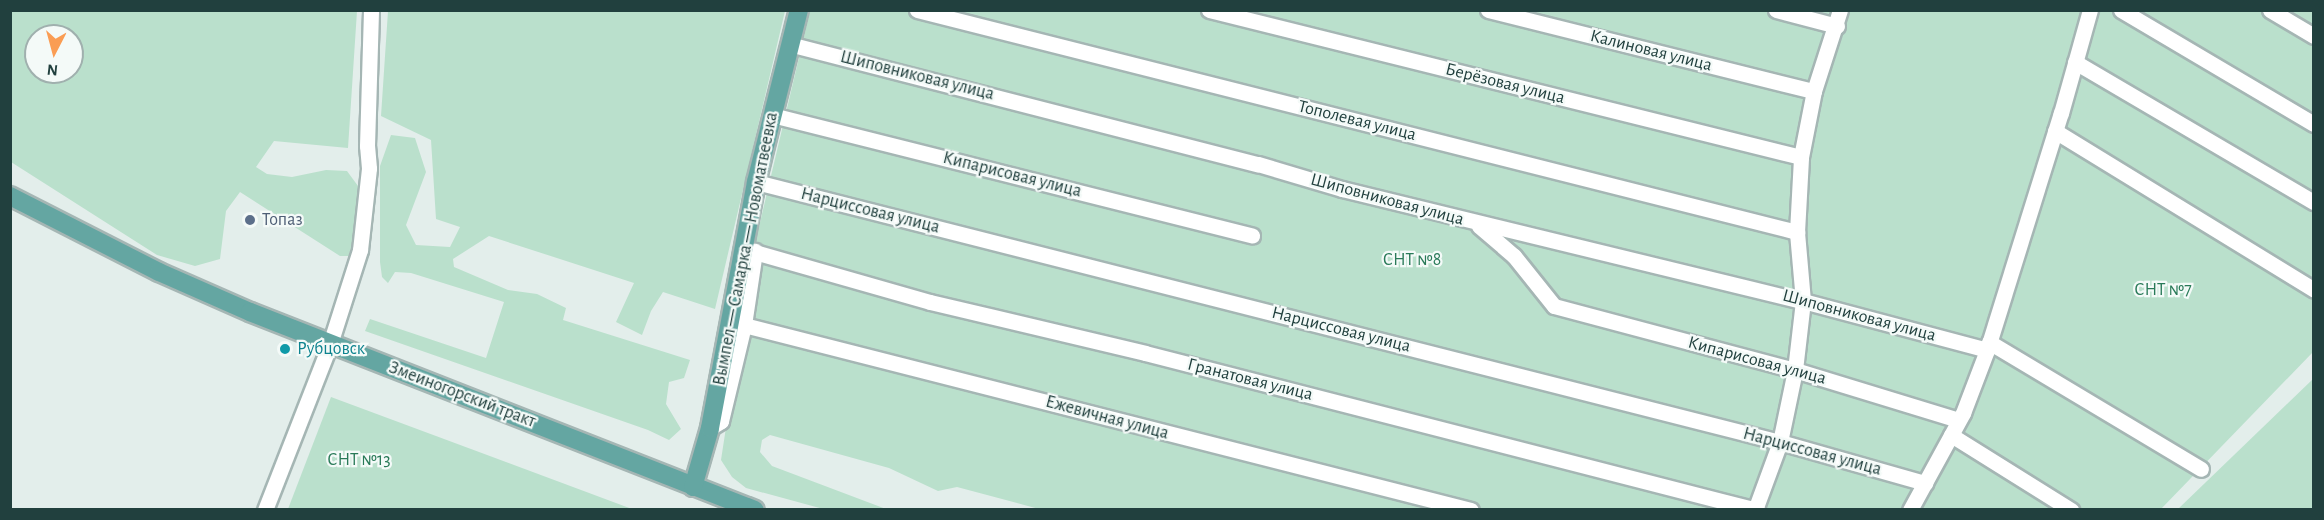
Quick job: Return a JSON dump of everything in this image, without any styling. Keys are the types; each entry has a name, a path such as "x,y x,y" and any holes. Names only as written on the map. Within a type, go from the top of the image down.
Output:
{"main road":[{"name":"Вымпел — Самарка — Новоматвеевка","path":"693,487 710,428 749,250 756,182 799,10"},
{"name":"Змеиногорский тракт","path":"10,196 159,272 330,344 755,510"}],"street":[{"path":"265,510 330,344 360,250 369,168 367,146 371,10"},
{"name":"Тополевая улица","path":"917,10 1797,231"},
{"name":"Берёзовая улица","path":"1209,10 1801,157"},
{"name":"Калиновая улица","path":"1488,10 1814,91"},
{"path":"1756,509 1780,442 1795,370 1803,301 1797,231 1801,157 1814,91 1838,18 1776,10"},
{"path":"1910,510 1959,420 1988,346 2090,10"},
{"path":"2121,10 2313,124"},
{"path":"2270,10 2313,36"},
{"name":"Шиповниковая улица","path":"789,44 1258,164 1342,189 1477,224 1988,346 2201,469"},
{"path":"2075,62 2313,202"},
{"name":"Кипарисовая улица","path":"772,115 1252,236"},
{"path":"2055,131 2313,290"},
{"name":"Нарциссовая улица","path":"756,182 1780,442 1924,483"},
{"name":"Кипарисовая улица","path":"1477,224 1514,256 1554,306 1795,370 1959,420"},
{"path":"710,428 721,421 744,325 749,250"},
{"name":"Гранатовая улица","path":"749,250 930,302 1156,356 1756,509"},
{"name":"Ежевичная улица","path":"744,325 1471,510"},
{"path":"1951,435 2071,510"}],"green space":[{"path":"10,11 357,11 348,148 274,141 256,167 267,174 292,177 326,170 347,171 358,186 361,207 349,256 340,256 240,192 226,211 220,259 195,266 157,255 11,162"},
{"path":"388,11 785,11 715,309 663,292 651,311 642,335 616,322 634,283 489,236 453,259 454,267 508,290 537,294 566,308 563,320 690,360 684,378 669,382 666,404 681,429 669,440 648,430 365,331 370,319 486,358 504,302 411,273 395,272 388,283 382,277 380,166 391,135 415,138 426,172 406,225 416,245 450,247 460,227 436,219 431,140 381,116"},
{"name":"СНТ №8","path":"810,11 2313,11 2313,352 2161,509 1039,509 957,487 938,491 889,468 770,435 762,440 760,452 772,466 886,509 827,510 746,488 732,477 721,460 753,252"},
{"path":"2313,379 2313,509 2178,509"},
{"name":"СНТ №13","path":"331,397 632,509 288,509"}],"place":[{"name":"Топаз","path":"250,220"},
{"name":"Рубцовск","path":"285,349"}],"park label":[{"name":"СНТ №7","path":"2163,290"}]}
